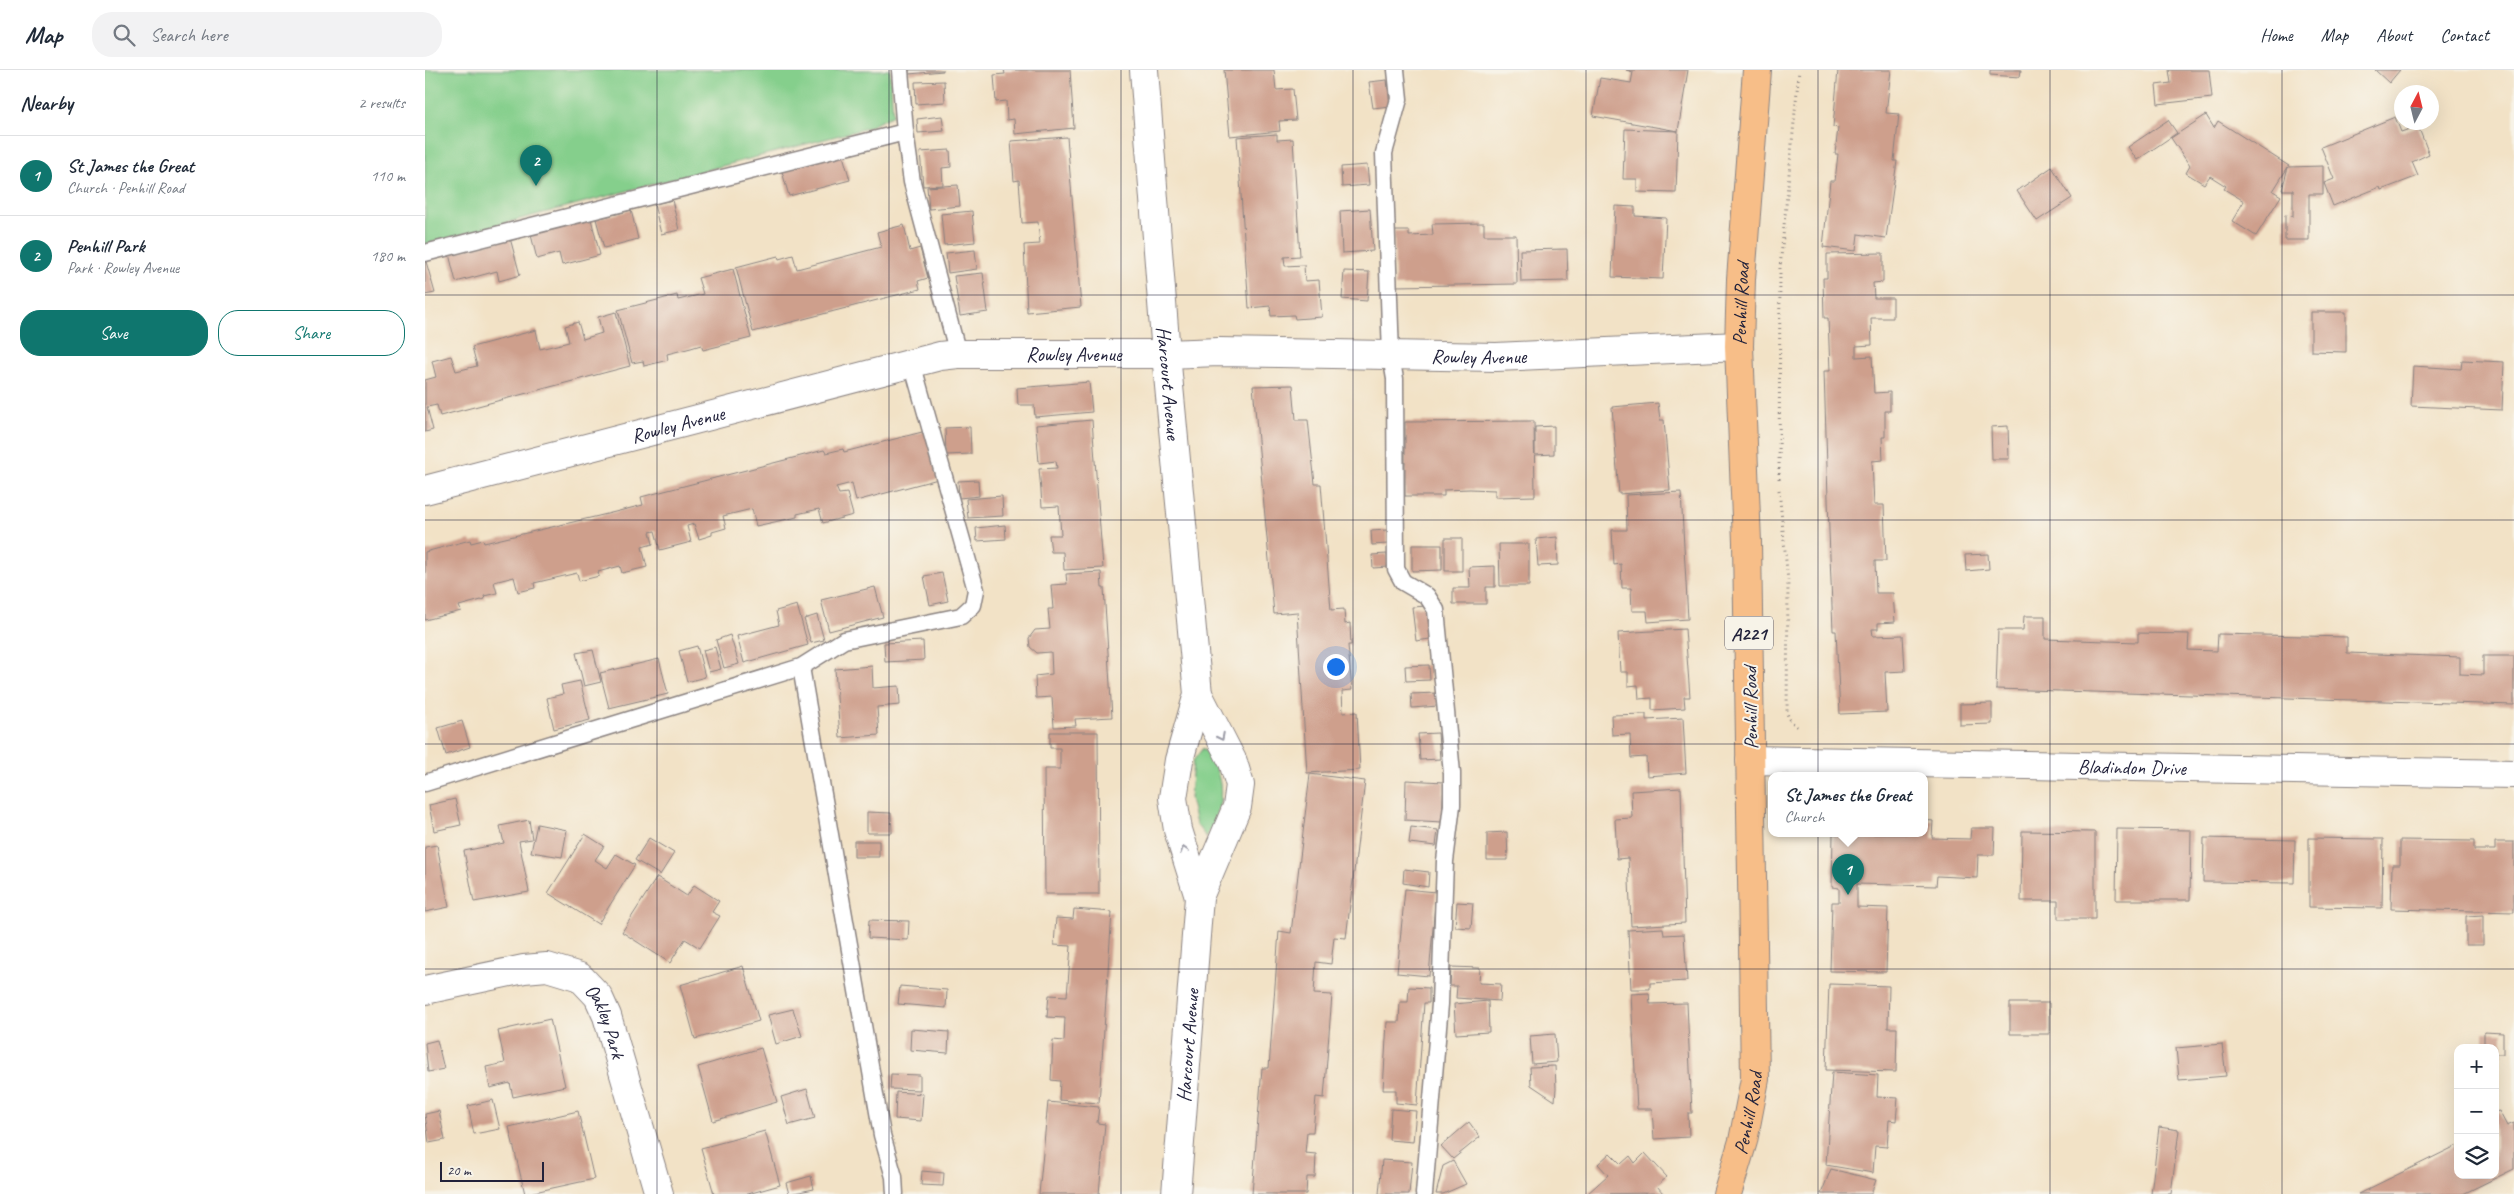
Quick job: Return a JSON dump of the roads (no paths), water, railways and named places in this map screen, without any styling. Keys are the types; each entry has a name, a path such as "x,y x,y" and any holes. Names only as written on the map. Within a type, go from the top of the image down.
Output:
{"main road":[{"name":"Penhill Road","path":"1727,1194 1743,1141 1755,1079 1747,542 1739,346 1741,279 1757,70"}],"street":[{"name":"Harcourt Avenue","path":"1144,70 1166,354 1199,694 1233,762 1240,785 1237,807 1199,897 1176,1194"},
{"name":"Rowley Avenue","path":"425,490 958,354 1166,354 1219,352 1496,357 1739,346"},
{"name":"Harcourt Avenue","path":"1199,694 1179,760 1173,798 1178,830 1199,897"},
{"name":"Bladindon Drive","path":"1751,760 2514,774"},
{"name":"Oakley Park","path":"425,990 524,969 547,967 580,977 598,996 607,1016 659,1194"}],"lane":[{"path":"900,70 905,132 912,182 958,354"},
{"path":"1396,70 1399,99 1384,153 1391,356 1395,379 1396,569 1403,582 1427,596 1437,610 1452,773 1452,805 1445,861 1440,1004 1424,1194"},
{"path":"425,253 905,132"},
{"path":"425,782 801,667 844,640 961,616 973,604 975,590 913,364"},
{"path":"801,667 882,1135 894,1177 895,1194"}],"place":[{"name":"Penhill Park","path":"536,186"},
{"name":"St James the Great","path":"1848,895"}]}
